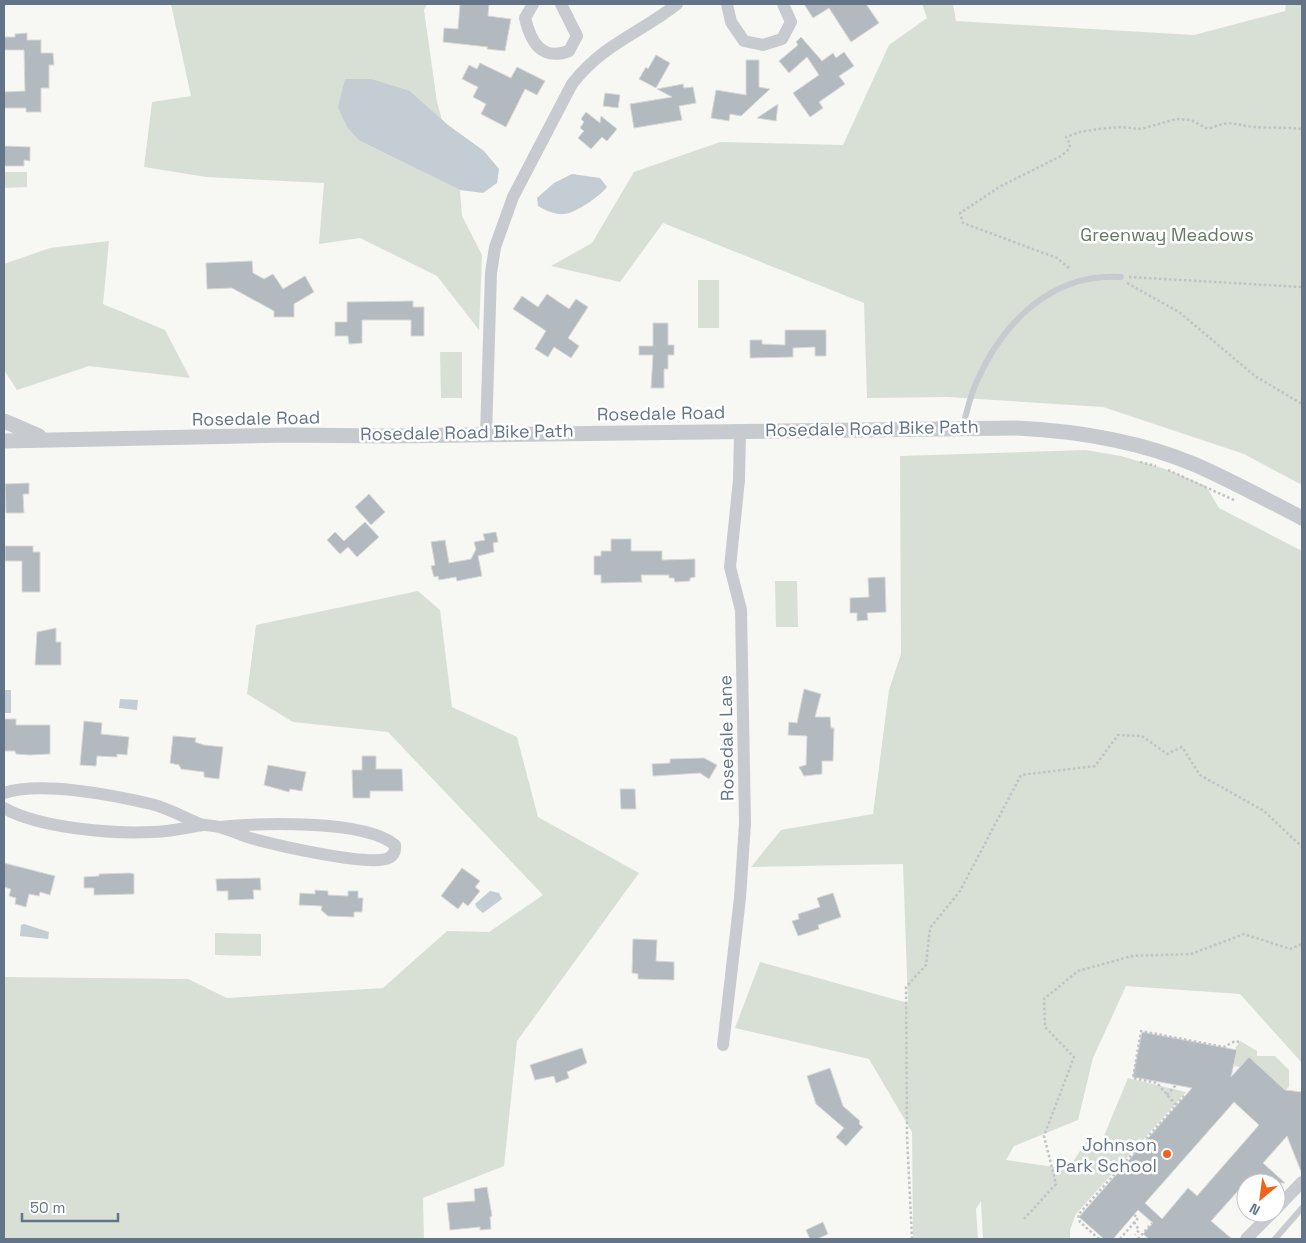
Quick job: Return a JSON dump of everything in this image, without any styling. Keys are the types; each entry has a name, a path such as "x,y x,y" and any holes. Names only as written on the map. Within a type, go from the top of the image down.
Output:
{"street":[{"path":"533,4 525,18 529,34 541,50 557,55 569,51 577,36 561,4"},
{"path":"486,435 491,273 495,247 513,197 572,84 585,68 598,55 677,4"},
{"path":"727,4 731,22 744,41 763,45 782,39 791,22 784,4"},
{"path":"569,51 585,68"},
{"path":"4,420 31,434 56,440"},
{"name":"Rosedale Road","path":"4,441 288,435 486,435 962,428 1052,430 1128,443 1194,464 1302,518"},
{"name":"Rosedale Lane","path":"723,1045 740,898 745,823 741,610 730,567 739,480 740,431"},
{"path":"4,793 24,790 95,793 153,804 202,824 219,827 280,846 350,857 386,858 393,855 395,849 394,845 386,838 355,830 278,824 219,827"},
{"path":"4,808 21,816 54,824 122,832 153,832 202,824"},
{"path":"1286,1199 1302,1182"},
{"path":"1246,1239 1262,1223"}],"lane":[{"path":"962,428 976,382 989,357 1008,330 1026,310 1059,286 1086,278 1106,276 1121,279"},
{"path":"1274,1239 1302,1208"}],"path":[{"path":"1070,268 1058,258 963,223 960,213 1001,186 1061,156 1069,150 1070,144 1066,137 1080,132 1120,127 1141,129 1176,119 1191,120 1208,129 1235,122 1253,127 1302,129"},
{"path":"1121,279 1302,287"},
{"path":"1121,279 1179,312 1255,376 1302,404"},
{"path":"1139,462 1156,467"},
{"path":"1165,469 1241,503"},
{"path":"912,1239 907,1136 906,987 926,965 930,928 960,891 1021,775 1095,766 1118,735 1142,736 1167,754 1182,747 1200,775 1264,811 1302,847"},
{"path":"1024,1219 1056,1184 1044,1136 1074,1057 1045,1027 1044,999 1078,971 1132,956 1191,954 1244,934 1290,949 1302,944"},
{"path":"1176,1105 1157,1084 1132,1078 1141,1032 1224,1046 1239,1042"},
{"path":"1167,1095 1176,1085"},
{"path":"1099,1239 1080,1222 1078,1215 1186,1094"},
{"path":"1120,1239 1138,1218 1134,1215"},
{"path":"1134,1222 1139,1230 1134,1235"},
{"path":"1128,1230 1139,1239 1152,1223"}],"green space":[{"path":"171,4 427,4 424,10 437,102 442,120 410,91 360,141 460,190 462,216 482,255 479,330 437,276 360,238 319,244 324,183 206,177 144,167 152,102 191,96"},
{"name":"Greenway Meadows","path":"922,4 953,4 956,21 1194,35 1285,11 1286,4 1302,4 1302,485 1244,454 1103,407 948,397 867,398 864,303 663,223 620,282 551,266 592,243 634,172 720,142 843,145 889,45 927,18"},
{"path":"4,172 27,172 27,187 4,188"},
{"path":"109,241 103,304 165,330 190,378 89,366 17,390 4,370 4,264 50,248"},
{"path":"698,280 719,280 719,328 698,328"},
{"path":"440,352 462,352 462,398 441,398"},
{"path":"1086,450 1121,456 1165,469 1206,486 1219,508 1302,551 1302,1063 1240,994 1126,986 1093,1058 1078,1120 1014,1146 1006,1160 1068,1169 1086,1142 1101,1143 1128,1078 1186,1092 1076,1214 1070,1230 1070,1239 983,1239 981,1201 976,1209 978,1239 913,1239 912,1132 869,1059 735,1028 760,962 908,1003 903,864 751,867 781,830 873,814 889,690 901,654 900,456"},
{"path":"775,581 797,581 798,627 776,627"},
{"path":"418,591 440,610 452,707 517,737 538,817 639,873 517,1041 504,1166 423,1198 424,1239 4,1239 4,977 188,979 227,998 383,988 447,931 489,932 543,895 388,732 293,722 247,694 256,625"},
{"path":"215,933 261,934 261,956 215,955"},
{"path":"1240,1041 1257,1051 1257,1056 1275,1056 1289,1070 1289,1087 1285,1090 1249,1058 1240,1067 1234,1066 1237,1050 1235,1048"}],"shaded area":[{"path":"345,79 371,79 410,91 448,125 484,151 499,169 497,183 483,193 460,190 360,141 347,127 338,107"},
{"path":"572,174 600,178 607,187 587,204 569,213 554,213 538,206 537,198 554,183"},
{"path":"4,690 11,690 11,713 4,713"},
{"path":"120,699 138,700 137,710 119,708"},
{"path":"490,891 499,893 502,899 483,913 475,904"},
{"path":"24,924 49,932 48,939 20,936 21,925"}],"building":[{"path":"460,4 489,4 488,16 511,19 505,51 487,49 488,47 443,42 444,28 458,29"},
{"path":"804,4 866,4 879,23 851,42 829,8 813,18"},
{"path":"27,33 27,40 41,40 41,53 53,53 54,65 49,65 49,88 41,88 41,112 26,112 26,108 4,108 4,92 25,91 24,50 4,50 4,37 15,37 15,34"},
{"path":"801,37 822,61 833,53 836,58 844,52 854,66 839,76 845,84 819,102 823,108 810,117 793,93 819,75 807,57 789,73 779,61 798,45 796,42"},
{"path":"656,55 670,63 656,88 639,79 646,67 648,69"},
{"path":"746,60 759,60 759,87 770,89 741,116 730,114 729,121 711,118 716,90 746,95"},
{"path":"480,63 511,78 517,67 545,81 537,95 525,89 506,127 481,114 486,104 473,97 478,87 462,79 469,65 477,69"},
{"path":"683,84 684,88 693,87 696,103 679,106 682,120 634,128 630,104 672,97 657,89"},
{"path":"605,93 620,95 618,108 603,106"},
{"path":"778,104 776,121 757,118"},
{"path":"586,112 600,123 601,116 617,129 607,141 602,137 591,149 578,138 584,131 580,128 584,122 581,119"},
{"path":"4,146 30,147 30,161 24,160 24,166 4,166"},
{"path":"252,261 253,273 264,279 273,274 283,289 305,276 314,292 294,304 294,317 274,317 274,311 232,288 207,289 206,263"},
{"path":"547,294 569,309 576,299 588,307 568,338 579,346 571,358 554,347 548,357 535,349 546,331 513,309 522,296 538,307"},
{"path":"413,301 413,307 424,307 424,336 411,336 411,320 362,320 362,343 349,344 348,336 335,336 335,322 347,322 347,302"},
{"path":"653,323 668,323 668,345 674,345 674,355 668,355 668,369 664,369 664,388 651,388 653,355 639,355 639,346 653,346"},
{"path":"785,330 826,330 826,356 815,356 815,347 793,348 793,357 750,358 750,340 762,340 762,344 785,345"},
{"path":"29,483 29,494 23,494 24,513 6,513 5,484"},
{"path":"369,494 385,512 371,525 355,507"},
{"path":"365,522 379,537 357,557 348,547 340,554 327,540 335,532 344,541"},
{"path":"496,532 498,542 493,543 494,552 478,556 482,576 457,581 456,577 439,580 438,576 434,577 431,566 435,565 431,542 445,540 449,563 471,559 476,549 474,542 485,540 483,534"},
{"path":"611,539 631,539 631,551 662,551 662,560 695,559 695,577 690,578 690,581 675,582 674,578 669,578 669,575 641,575 642,582 601,583 601,575 594,575 594,556 601,556 601,551 611,551"},
{"path":"5,546 33,546 33,552 40,552 40,592 22,592 22,561 5,561"},
{"path":"885,577 886,612 867,613 868,620 857,621 857,613 850,613 850,598 869,597 868,578"},
{"path":"56,628 56,642 61,642 61,665 35,665 37,632"},
{"path":"804,689 821,694 815,717 830,717 831,728 834,728 833,761 822,761 822,774 804,776 799,767 806,765 807,736 788,735 789,722 797,723"},
{"path":"4,719 16,719 16,725 50,725 50,754 30,755 16,754 15,751 4,751"},
{"path":"84,721 102,723 101,734 129,737 127,755 117,754 117,757 97,756 96,766 80,765"},
{"path":"173,736 196,738 195,742 204,745 223,747 219,779 204,777 204,772 181,769 179,765 170,763"},
{"path":"362,756 376,756 376,769 402,769 403,791 370,791 370,798 353,798 352,770 362,770"},
{"path":"704,758 717,765 709,779 700,773 653,776 652,764 670,763 670,759"},
{"path":"268,765 306,772 302,791 290,789 289,792 264,785"},
{"path":"620,789 635,789 636,809 621,809"},
{"path":"4,863 55,876 50,895 40,892 39,896 29,894 26,907 15,904 16,898 9,896 11,889 4,887"},
{"path":"462,868 480,881 475,887 480,891 468,906 463,902 458,909 441,896"},
{"path":"99,874 134,874 134,894 94,895 94,888 84,888 84,877 99,876"},
{"path":"260,878 261,890 253,890 254,899 228,900 228,891 217,891 216,879"},
{"path":"315,890 328,891 328,895 348,896 348,891 358,891 358,898 363,898 362,912 354,912 354,917 328,916 321,910 322,906 299,905 300,893 315,894"},
{"path":"833,893 841,917 818,925 819,929 798,936 792,921 799,919 798,914 820,907 817,898"},
{"path":"633,939 657,940 656,961 674,962 674,980 638,979 638,974 632,973"},
{"name":"Johnson Park School","path":"1142,1032 1237,1050 1231,1077 1249,1057 1285,1090 1302,1092 1302,1174 1287,1136 1263,1163 1274,1173 1236,1173 1236,1193 1211,1221 1232,1239 1149,1239 1143,1234 1153,1223 1138,1210 1113,1239 1104,1239 1079,1217 1192,1088 1133,1077","holes":["1234,1102 1259,1125 1197,1196 1188,1188 1162,1219 1145,1203"]},
{"path":"582,1048 587,1063 567,1072 569,1078 556,1083 554,1076 535,1080 530,1065"},
{"path":"830,1068 843,1106 860,1121 859,1124 863,1127 846,1146 836,1137 844,1128 816,1104 807,1076"},
{"path":"487,1187 492,1216 490,1217 491,1229 480,1230 480,1227 450,1230 447,1203 475,1201 474,1189"},
{"path":"823,1222 828,1234 817,1239 810,1239 806,1230"}],"place":[{"name":"Johnson Park School","path":"1167,1154"}]}
